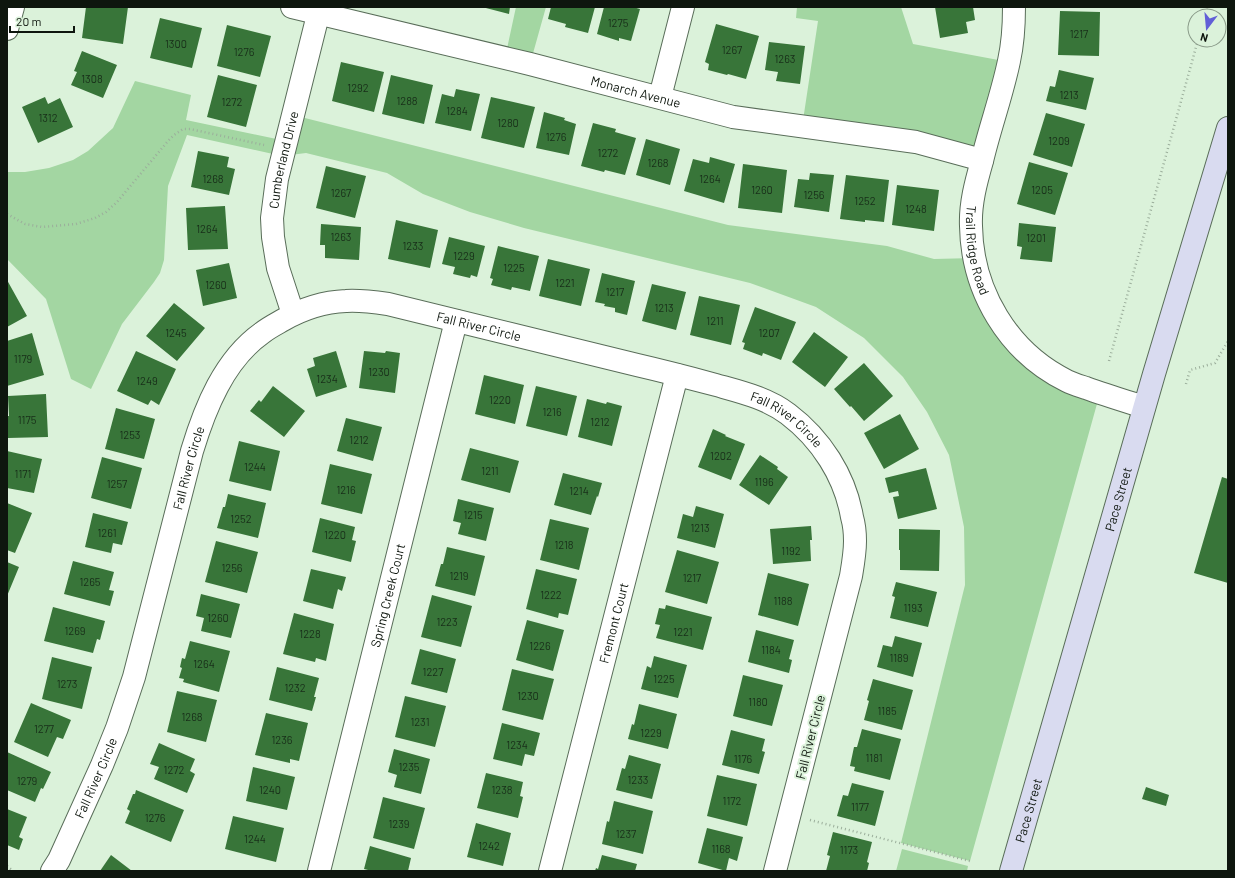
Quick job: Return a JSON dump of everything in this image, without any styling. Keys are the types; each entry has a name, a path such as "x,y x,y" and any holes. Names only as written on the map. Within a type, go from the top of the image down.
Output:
{"main road":[{"name":"Pace Street","path":"1011,871 1144,407 1228,128"}],"street":[{"path":"7,29 13,7"},
{"name":"Monarch Avenue","path":"292,7 319,11 660,97 733,117 916,142 982,160"},
{"path":"660,97 683,7"},
{"name":"Trail Ridge Road","path":"1014,7 1013,41 1009,62 982,160 972,206 972,246 983,291 1006,330 1020,347 1040,365 1067,381 1144,407"},
{"name":"Cumberland Drive","path":"293,314 278,268 273,237 272,218 277,179 319,11"},
{"name":"Fall River Circle","path":"52,871 59,860 117,728 134,677 192,451 199,428 216,389 238,356 262,333 293,314 311,307 345,301 364,301 388,304 677,375 752,396 787,414 820,445 842,482 850,507 855,540 854,558 851,576 776,871"},
{"name":"Spring Creek Court","path":"319,871 456,321"},
{"name":"Fremont Court","path":"550,871 677,375"}],"path":[{"path":"1109,361 1196,48"},
{"path":"7,214 25,224 42,227 76,224 95,218 106,212 117,202 168,141 183,129 190,129 284,149"},
{"path":"1186,384 1190,370 1216,363 1228,341"},
{"path":"790,814 970,860"},
{"path":"7,866 14,871"}],"green space":[{"path":"516,7 546,7 530,64 505,58"},
{"path":"797,7 901,7 913,44 1009,62 982,160 802,127 818,21 796,18"},
{"path":"135,81 191,95 186,120 286,141 293,115 728,225 887,246 934,259 974,258 1006,330 1100,393 970,861 901,843 965,585 964,527 949,455 927,412 903,377 864,338 816,307 750,283 524,228 470,212 423,194 387,173 306,153 282,156 187,135 168,186 164,260 160,273 122,324 91,389 71,379 46,299 7,259 7,172 25,172 49,168 73,160 88,151 113,128"},
{"path":"902,849 968,866 967,871 896,871"}],"building":[{"path":"86,7 128,7 123,44 82,38"},
{"path":"482,7 510,7 509,14"},
{"path":"551,7 595,7 588,33 565,27 566,24 548,19"},
{"path":"604,7 633,7 640,9 631,41 619,38 619,41 597,34"},
{"path":"935,7 973,7 975,20 966,22 968,33 940,38"},
{"path":"1060,11 1100,12 1099,56 1058,55"},
{"path":"160,18 202,28 192,68 150,58"},
{"path":"716,24 759,36 746,79 708,70 709,64 705,62"},
{"path":"227,25 271,36 260,77 217,66"},
{"path":"769,42 805,46 800,84 776,81 778,72 765,70"},
{"path":"82,51 117,65 103,98 71,85 77,72 74,71"},
{"path":"341,62 384,72 374,112 332,101"},
{"path":"1059,70 1094,78 1086,110 1046,101 1050,86 1055,87"},
{"path":"218,75 257,85 246,127 207,117"},
{"path":"391,75 433,85 424,124 382,114"},
{"path":"456,89 480,94 471,131 435,123 442,94 454,97"},
{"path":"45,97 48,104 60,98 73,127 38,143 22,107"},
{"path":"491,97 535,107 524,148 481,138"},
{"path":"544,112 565,118 564,120 576,124 569,155 536,148"},
{"path":"1046,113 1085,124 1072,167 1033,155"},
{"path":"593,123 616,129 615,132 636,138 625,175 605,170 604,172 581,166"},
{"path":"646,139 680,149 670,185 636,175"},
{"path":"198,151 229,157 227,167 235,169 229,195 191,187"},
{"path":"710,157 735,164 724,203 684,191 693,159 709,163"},
{"path":"1029,162 1068,173 1055,215 1017,204"},
{"path":"743,164 787,170 782,213 738,208"},
{"path":"326,166 366,176 355,218 316,208"},
{"path":"810,173 834,175 829,212 794,207 798,179 809,180"},
{"path":"846,175 889,180 884,222 865,220 865,222 840,219"},
{"path":"897,185 939,190 934,231 892,225"},
{"path":"225,206 228,249 188,250 186,208"},
{"path":"396,220 438,230 430,268 388,259"},
{"path":"1019,223 1056,227 1052,262 1020,259 1022,247 1017,246"},
{"path":"321,224 361,227 359,260 325,258 325,245 320,245"},
{"path":"449,237 485,246 477,277 471,275 470,278 453,274 455,267 442,264"},
{"path":"498,246 539,256 530,291 512,287 511,290 491,285 493,279 490,278"},
{"path":"548,259 590,269 581,306 539,296"},
{"path":"229,263 237,298 203,306 196,270"},
{"path":"602,273 635,281 627,315 615,312 615,308 604,306 605,304 595,302"},
{"path":"7,280 27,316 7,327"},
{"path":"652,284 686,292 676,330 642,321"},
{"path":"699,296 740,305 731,345 690,335"},
{"path":"174,303 205,328 177,361 146,336"},
{"path":"755,307 796,322 781,360 763,353 762,356 743,349 745,343 742,342"},
{"path":"814,332 848,357 825,387 792,362"},
{"path":"32,333 44,375 7,386 7,341"},
{"path":"136,351 176,369 159,405 151,400 148,405 117,391"},
{"path":"336,351 347,387 316,397 307,369 315,366 313,358"},
{"path":"364,351 385,353 386,351 400,353 395,393 359,388"},
{"path":"864,363 893,396 864,421 834,389"},
{"path":"484,375 524,385 515,424 475,414"},
{"path":"273,386 305,411 284,437 250,411 259,400 261,402"},
{"path":"536,386 577,396 567,436 526,426"},
{"path":"46,394 48,437 8,438 8,396"},
{"path":"587,399 622,406 612,446 578,437"},
{"path":"116,408 155,419 144,459 105,449"},
{"path":"900,414 919,449 884,469 864,433"},
{"path":"346,418 382,427 373,461 337,451"},
{"path":"713,429 726,435 725,436 745,444 731,480 698,467"},
{"path":"239,441 280,451 271,491 229,481"},
{"path":"470,448 519,461 510,493 461,480"},
{"path":"7,451 42,459 34,493 7,488"},
{"path":"760,455 778,467 777,469 788,477 769,505 739,485"},
{"path":"102,457 142,468 131,509 91,498"},
{"path":"330,464 372,474 362,514 321,504"},
{"path":"926,468 937,509 898,519 893,497 899,496 898,491 889,493 885,478"},
{"path":"563,473 602,483 591,515 554,505"},
{"path":"1222,477 1228,479 1228,583 1194,573"},
{"path":"228,494 266,503 258,538 217,528"},
{"path":"458,499 494,508 486,541 458,534 461,523 453,521"},
{"path":"7,503 32,513 15,553 7,550"},
{"path":"696,506 724,514 715,548 677,538 683,514 693,517"},
{"path":"93,513 128,522 122,545 113,543 111,553 85,547"},
{"path":"320,518 355,527 352,540 356,541 351,562 312,552"},
{"path":"550,519 589,528 579,570 540,560"},
{"path":"811,526 811,561 773,564 770,529"},
{"path":"899,529 940,530 939,571 900,570"},
{"path":"216,541 258,552 247,593 205,582"},
{"path":"447,547 485,556 475,596 435,586"},
{"path":"677,550 719,562 707,604 665,592"},
{"path":"73,561 114,572 109,590 114,591 110,606 64,594"},
{"path":"7,562 19,567 7,596"},
{"path":"311,569 346,577 342,591 338,589 333,609 303,601"},
{"path":"536,569 577,579 568,615 559,613 558,618 526,609"},
{"path":"768,573 809,584 798,626 758,615"},
{"path":"896,582 937,592 928,627 890,618 895,597 892,596"},
{"path":"201,594 240,604 231,638 201,631 204,618 196,616"},
{"path":"432,595 472,606 461,647 421,637"},
{"path":"666,605 712,617 703,650 656,638 660,625 655,624 659,608 665,609"},
{"path":"53,607 105,621 100,640 97,639 93,653 44,641"},
{"path":"294,613 334,624 326,661 316,658 315,662 283,654"},
{"path":"527,620 564,630 553,671 516,660"},
{"path":"756,630 794,640 789,659 792,660 789,673 748,662"},
{"path":"895,636 922,643 913,677 877,667 883,645 892,647"},
{"path":"190,641 230,651 219,692 183,682 184,679 179,678 182,668 180,667 182,658 185,659"},
{"path":"420,649 456,659 447,693 411,684"},
{"path":"654,656 687,665 678,698 641,689 647,666 651,668"},
{"path":"52,657 92,667 82,709 42,699"},
{"path":"277,667 319,678 312,711 269,700"},
{"path":"512,669 554,679 543,720 502,710"},
{"path":"743,675 783,685 772,726 733,716"},
{"path":"873,679 913,690 902,730 864,720 869,701 867,700"},
{"path":"177,691 217,700 206,742 167,732"},
{"path":"405,696 446,706 435,747 395,737"},
{"path":"31,703 71,720 63,739 57,737 48,757 14,742"},
{"path":"639,704 677,714 668,749 628,739 632,724 634,725"},
{"path":"266,713 308,723 299,761 290,759 290,763 255,755"},
{"path":"502,723 540,733 534,756 525,754 522,766 493,759"},
{"path":"862,729 901,739 890,780 854,771 855,767 850,766 854,747 857,747"},
{"path":"731,730 765,739 762,751 765,752 759,774 722,765"},
{"path":"159,743 195,759 190,771 195,774 187,793 154,779 159,767 150,764"},
{"path":"394,749 430,759 421,794 394,787 397,775 388,772"},
{"path":"7,752 51,772 43,789 41,788 35,802 7,790"},
{"path":"629,755 661,764 652,799 616,790 622,768 625,769"},
{"path":"253,767 295,777 287,810 246,801"},
{"path":"486,773 523,782 520,796 523,797 518,818 477,808"},
{"path":"717,775 757,784 747,826 707,816"},
{"path":"852,783 884,791 875,826 837,816 843,795 848,796"},
{"path":"1146,787 1169,795 1166,806 1142,799"},
{"path":"136,790 184,810 171,842 125,823 130,811 127,809"},
{"path":"383,797 425,808 414,849 373,838"},
{"path":"614,801 653,811 643,854 602,844 607,821 609,822"},
{"path":"7,809 27,817 19,837 23,839 19,850 7,845"},
{"path":"233,816 284,828 276,862 225,849"},
{"path":"476,823 511,833 503,866 467,857"},
{"path":"707,828 743,837 737,861 729,858 726,871 698,863"},
{"path":"833,832 872,842 867,862 869,863 867,871 826,871 830,856 827,855"},
{"path":"370,846 411,858 408,871 372,871 364,869"},
{"path":"111,855 132,871 100,871"},
{"path":"602,855 637,864 635,871 595,871 596,868 598,869"}]}
